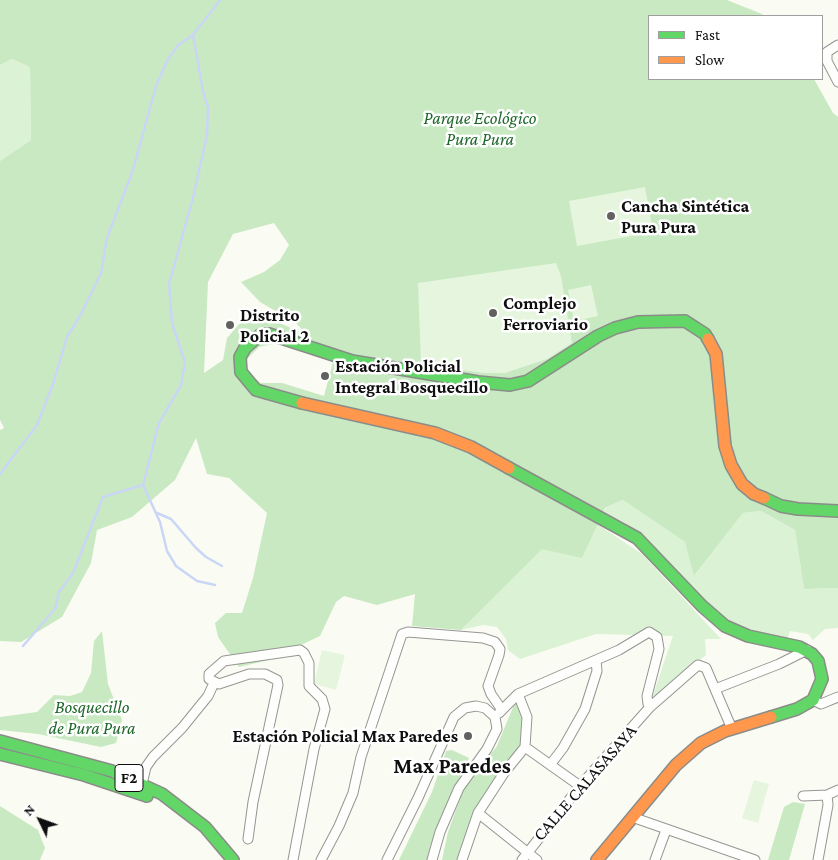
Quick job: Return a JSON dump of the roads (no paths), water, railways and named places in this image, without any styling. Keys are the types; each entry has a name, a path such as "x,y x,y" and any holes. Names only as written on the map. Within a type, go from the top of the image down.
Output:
{"main road":[{"path":"597,860 689,752 701,743 732,728 797,709 812,700 819,690 822,680 822,671 818,661 807,650 748,636 725,626 702,606 636,538 616,525 471,447 434,433 262,393 247,382 241,372 240,357 252,340 260,335 269,334 352,360 478,382 510,385 528,381 598,336 615,328 638,322 685,321 705,334 716,354 725,446 731,465 742,484 760,498 781,506 798,509 838,510"},
{"name":"F2","path":"0,741 112,772 162,794 192,815 218,841 233,860"},
{"name":"F2","path":"0,754 98,780 158,801 201,833 224,860"}],"street":[{"path":"838,45 827,52 827,61 838,82"},
{"path":"495,717 518,694 619,650 646,633 653,632 659,641 657,664 647,696 650,707"},
{"path":"320,860 339,826 353,793 361,757 400,638 404,633 483,638 495,642 500,649 488,686 502,710"},
{"path":"248,839 253,802 277,680 272,676 258,674 214,683 209,680 209,674 224,661 300,650 309,663 309,686 322,699 325,709 314,749 293,860"},
{"path":"732,728 715,689 779,664 807,650"},
{"path":"550,765 563,748 585,709 595,680 596,660"},
{"name":"CALLE CALASASAYA","path":"522,860 527,851 580,786 650,707 701,664 706,668 715,689"},
{"path":"142,784 146,767 153,757 182,728 208,696 214,683"},
{"path":"462,860 478,813 504,773 525,747 527,717 518,694"},
{"path":"812,700 821,704 838,697"},
{"path":"387,860 418,798 454,717 465,708 476,706 485,708 495,717 497,729 494,738 458,788 432,860"},
{"path":"525,747 580,786"},
{"path":"803,796 827,795 838,790"},
{"path":"818,860 828,805 827,795"},
{"path":"478,813 537,860"},
{"path":"632,817 755,860"},
{"path":"655,860 666,830"}],"waterway":[{"path":"0,474 37,425 53,384 67,337 81,314 101,273 107,238 133,170 156,86 167,61 178,45 193,35 220,0"},
{"path":"193,35 203,91 208,107 207,135 193,198 169,284 172,323 185,362 181,385 159,423 143,485 160,522 167,551 176,566 197,581 215,585"},
{"path":"23,646 55,609 59,592 73,573 103,497 143,485"},
{"path":"157,513 171,519 196,548 206,557 222,566"}],"place":[{"name":"Cancha Sintética Pura Pura","path":"611,216"},
{"name":"Complejo Ferroviario","path":"493,313"},
{"name":"Distrito Policial 2","path":"230,325"},
{"name":"Estación Policial Integral Bosquecillo","path":"325,376"},
{"name":"Estación Policial Max Paredes","path":"468,736"}],"district":[{"name":"Max Paredes","path":"452,766"}],"park label":[{"name":"Parque Ecológico Pura Pura","path":"480,128"},
{"name":"Bosquecillo de Pura Pura","path":"92,718"}]}
